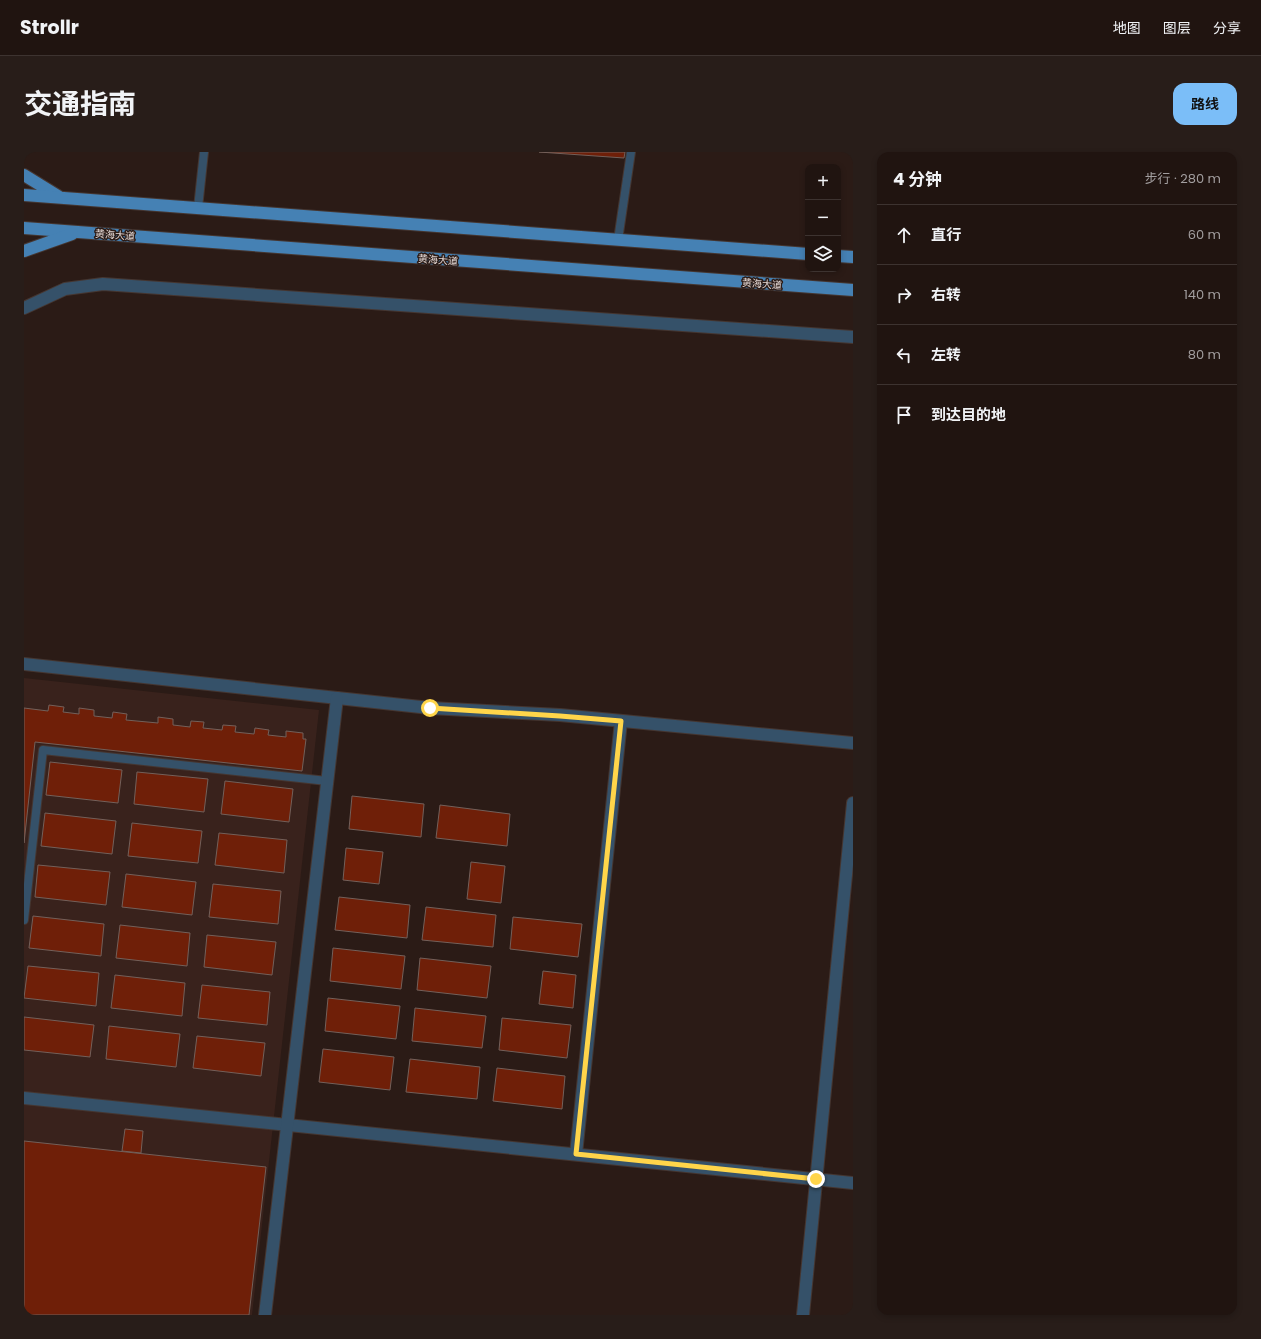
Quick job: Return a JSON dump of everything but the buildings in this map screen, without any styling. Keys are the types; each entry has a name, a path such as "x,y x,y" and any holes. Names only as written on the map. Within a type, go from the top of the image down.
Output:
{"main road":[{"path":"24,175 61,198"},
{"path":"24,195 805,254"},
{"name":"黄海大道","path":"24,228 853,290"},
{"path":"24,251 77,232"},
{"path":"841,256 853,257"}],"street":[{"path":"24,308 65,289 103,284 853,337"},
{"path":"24,664 430,708 621,721 853,743"},
{"path":"265,1315 337,698"},
{"path":"576,1154 621,721"},
{"path":"803,1315 853,803"},
{"path":"24,1098 853,1183"}],"lane":[{"path":"198,208 204,152"},
{"path":"618,240 631,152"},
{"path":"24,920 43,750 327,781"}],"shaded area":[{"path":"24,678 319,710 252,1315 24,1315"}],"route":[{"path":"430,708 621,721 576,1154 816,1179"}]}
